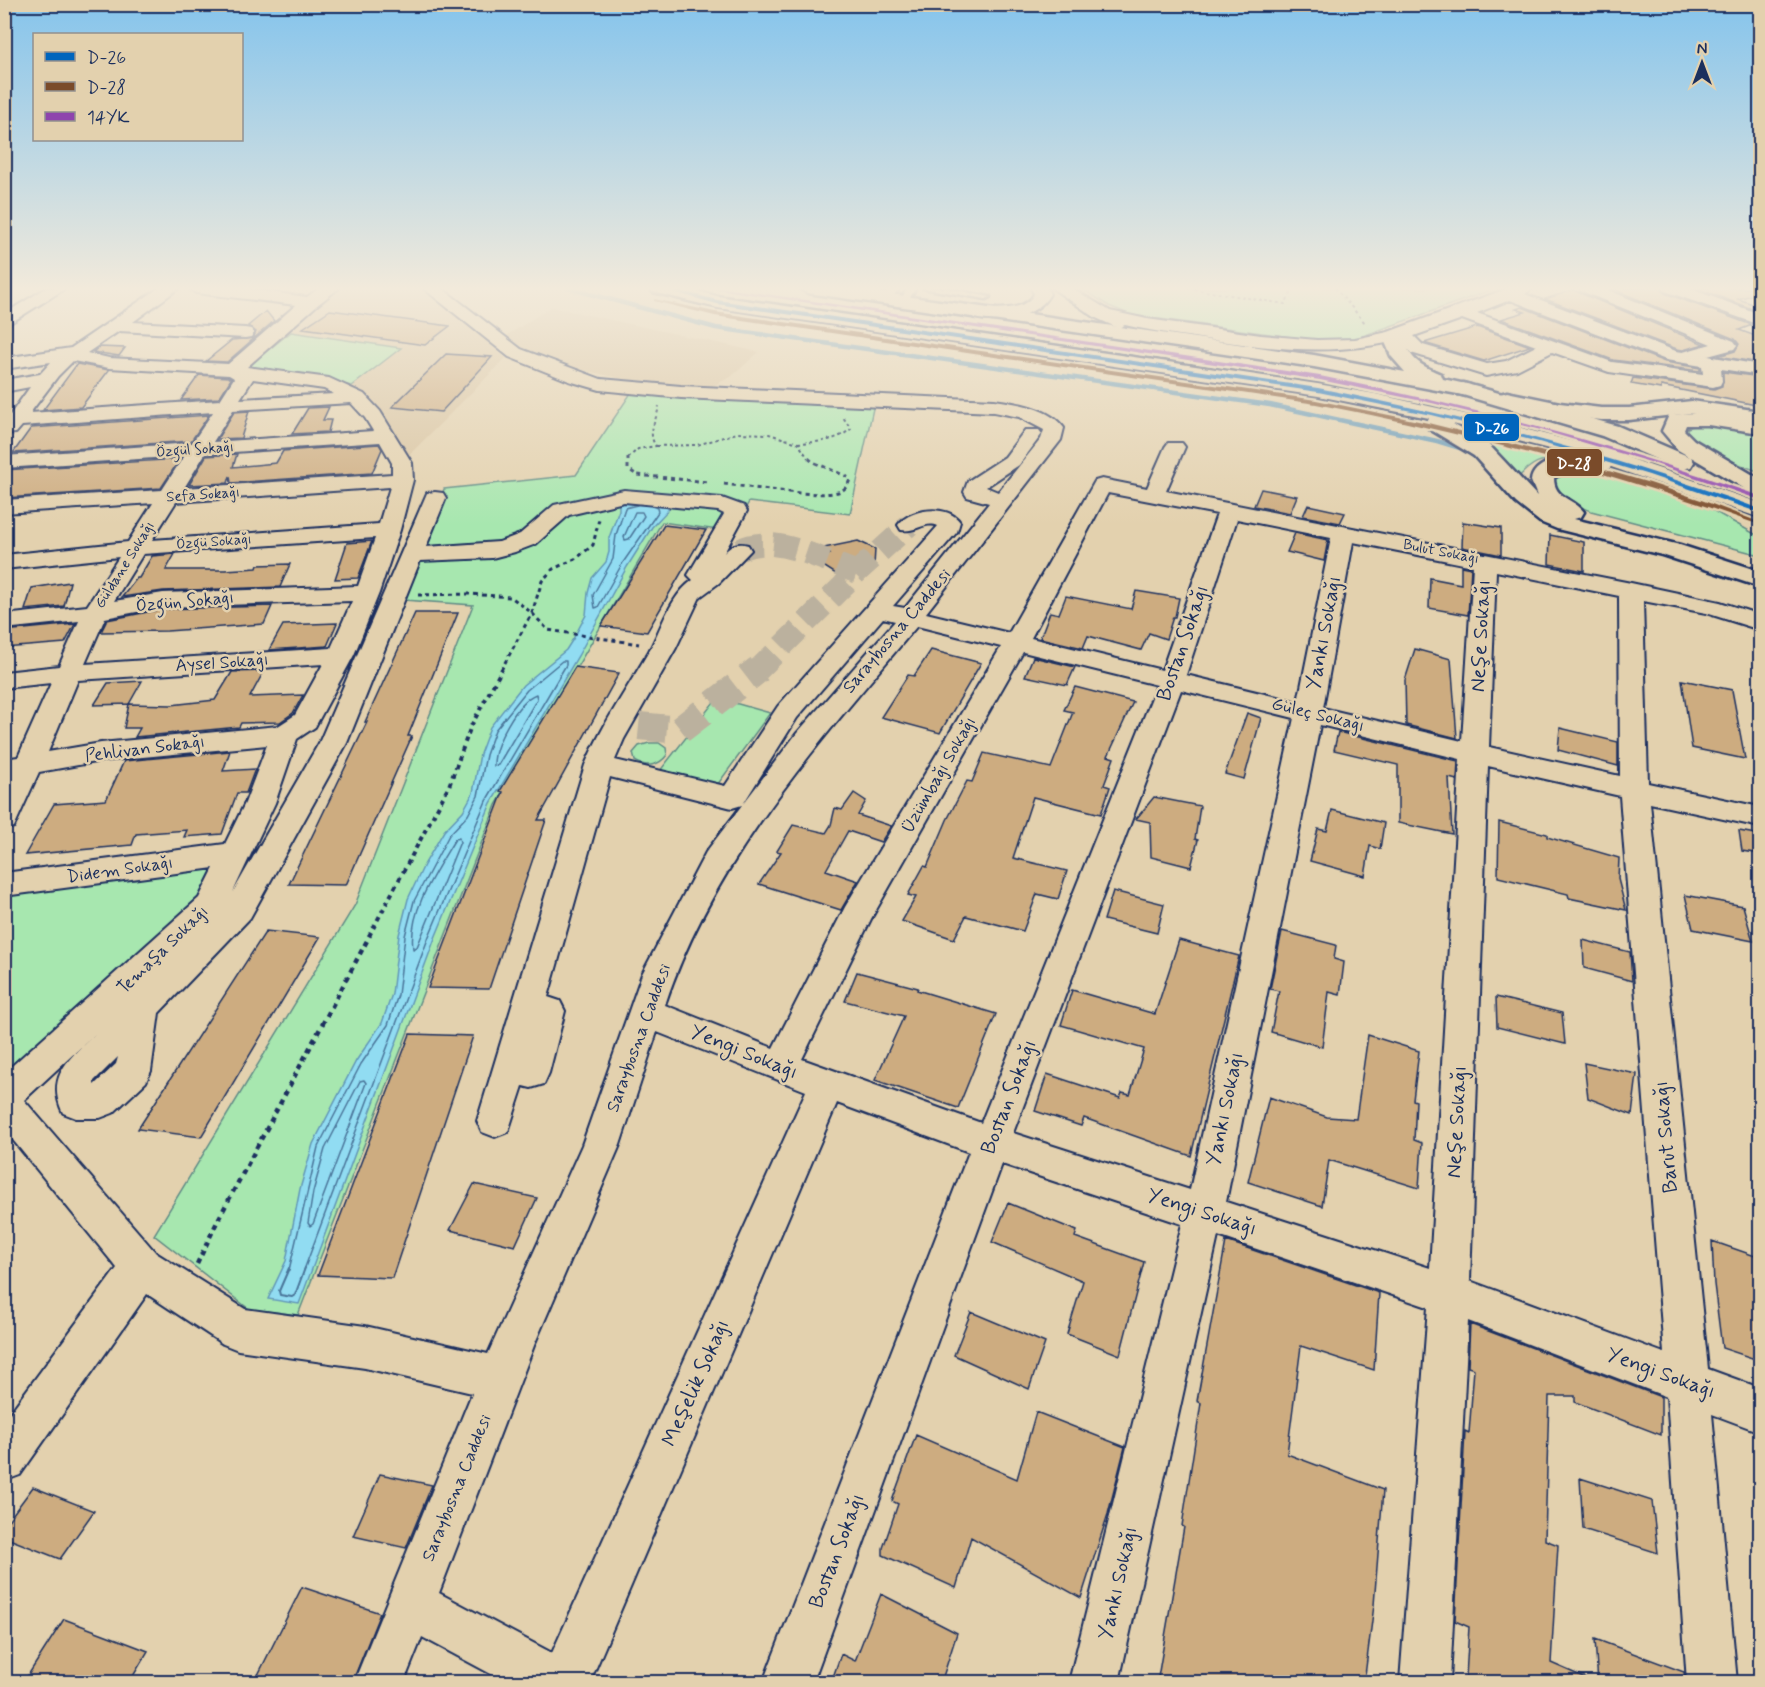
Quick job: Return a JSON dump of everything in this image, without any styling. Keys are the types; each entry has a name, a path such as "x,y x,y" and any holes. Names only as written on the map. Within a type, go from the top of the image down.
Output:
{"main road":[{"path":"1154,367 1334,393 1499,427 1660,475 1761,511"},
{"path":"1272,367 1343,377 1542,419 1683,462 1761,489"},
{"path":"1344,367 1591,414 1629,414 1692,407 1761,417"},
{"path":"1409,367 1463,389 1610,431 1683,462"},
{"path":"1334,393 1411,414 1454,431 1482,451 1524,498 1549,517 1566,524 1653,545 1761,579"},
{"path":"1761,426 1688,418 1677,420 1673,431 1686,446 1761,489"},
{"path":"1660,475 1592,463 1575,463 1550,469 1543,475 1541,482 1554,501 1586,519 1659,534 1761,566"}],"street":[{"path":"4,436 11,420 58,367"},
{"path":"157,367 238,373 329,384 357,398 373,415 402,463 402,480 389,530 341,655 305,721 285,734"},
{"name":"Güldane Sokağı","path":"4,820 16,767 69,673 95,612 226,405 238,373 244,367"},
{"name":"Saraybosna Caddesi","path":"379,1683 501,1378 601,1145 659,974 717,860 807,739 894,613 1004,501 1051,440 1054,428 1043,419 1019,410 993,406 638,389 600,384 550,367"},
{"path":"1475,367 1486,370 1506,367"},
{"path":"1607,367 1713,381 1711,367"},
{"path":"1738,367 1761,370"},
{"path":"4,386 46,379"},
{"path":"11,420 357,398"},
{"path":"953,412 1022,421 1033,426 1034,432 1012,461 975,484 975,492 1004,501"},
{"name":"Özgül Sokağı","path":"4,462 386,436"},
{"path":"1154,495 1175,447"},
{"name":"Sefa Sokağı","path":"4,507 168,498 402,480"},
{"name":"Bulut Sokağı","path":"1102,485 1631,590 1711,607 1761,623"},
{"name":"Üzümbağı Sokağı","path":"781,1067 856,916 1017,642 1102,485"},
{"path":"411,554 492,551 507,547 528,538 562,510 624,496 722,505 736,511 690,593 629,724 599,765 495,1121"},
{"path":"142,1008 239,910 333,743 435,498"},
{"name":"Bostan Sokağı","path":"788,1683 991,1143 1172,679 1229,510"},
{"path":"599,765 732,798 787,712 894,613 949,527 949,522 936,517 916,520 909,525"},
{"name":"Özgü Sokağı","path":"4,562 135,548 389,530"},
{"name":"Yankı Sokağı","path":"1094,1683 1204,1213 1309,713 1343,533"},
{"path":"690,593 711,578 740,550"},
{"name":"Neşe Sokağı","path":"1425,1683 1449,1294 1485,561"},
{"name":"Barut Sokağı","path":"1631,590 1634,790 1688,1383 1712,1683"},
{"name":"Özgün Sokağı","path":"4,622 95,612 163,600 367,592"},
{"name":"Güleç Sokağı","path":"894,613 1474,753 1761,817"},
{"name":"Aysel Sokağı","path":"4,680 69,673 341,655"},
{"name":"Pehlivan Sokağı","path":"16,767 101,752 285,734"},
{"name":"Temaşa Sokağı","path":"4,1096 211,906 260,803 285,734"},
{"name":"Didem Sokağı","path":"4,885 235,854"},
{"path":"531,1072 565,947 562,893"},
{"name":"Yengi Sokağı","path":"645,1012 781,1067 991,1143 1449,1294 1761,1410"},
{"name":"Meşelik Sokağı","path":"565,1683 827,1084"},
{"path":"4,1104 30,1131 142,1267 238,1329 365,1347 501,1378"},
{"path":"4,1459 142,1267"},
{"path":"410,1604 556,1683"}],"path":[{"path":"654,402 660,407 651,427 653,443 656,446"},
{"path":"737,433 769,435 798,443 807,458 815,464 845,473 850,479 850,484 836,493 824,494 638,475 628,469 628,456 645,446 656,446 697,445 737,433"},
{"path":"183,1293 223,1210 449,786 471,726 532,613 542,581 553,569 577,558 592,545 599,524 597,501"},
{"path":"428,594 511,597 549,630 663,648"}],"shaded area":[{"path":"377,367 497,367 407,457 352,386"},
{"path":"571,367 743,367 731,377 712,386 647,384"}],"green space":[{"path":"252,367 377,367 352,386"},
{"path":"631,393 874,404 850,514 749,502 732,532 662,522 496,805 298,1315 249,1309 154,1235 355,905 473,605 404,600 444,489 576,475"},
{"path":"1697,425 1760,433 1760,472 1712,454 1683,434 1688,428"},
{"path":"1453,426 1569,457 1540,461 1529,467 1517,479"},
{"path":"1583,469 1603,472 1712,510 1760,537 1760,555 1591,511 1571,503 1558,492 1551,478 1564,471"},
{"path":"717,698 770,713 715,788 659,772"},
{"path":"659,743 666,748 667,755 660,762 652,765 644,765 635,761 633,753 639,746"},
{"path":"226,859 183,920 5,1083 5,886"}],"water":[{"path":"632,499 660,503 669,509 652,527 627,567 578,656 491,803 435,938 299,1304 268,1299 286,1261 300,1189 313,1144 356,1061 382,1023 392,994 399,935 408,899 444,831 463,811 473,793 480,754 490,727 523,685 566,650 573,639 586,615 592,578 606,562 609,538 619,510 619,502"}],"building":[{"path":"75,367 109,370 81,407 43,410"},
{"path":"433,367 483,367 441,412 392,407"},
{"path":"1666,367 1693,367 1700,368 1700,371"},
{"path":"1723,372 1761,377 1761,406 1661,386 1661,389 1631,384 1633,378 1714,389 1722,386"},
{"path":"199,375 231,379 219,398 181,400"},
{"path":"329,407 323,420 331,420 328,432 292,434 308,408"},
{"path":"249,411 241,438 217,439 234,412"},
{"path":"209,415 191,441 13,453 31,428"},
{"path":"379,444 382,449 372,473 231,483 230,476 228,483 189,485 206,456 237,454 233,467 276,463 283,451"},
{"path":"180,459 161,488 4,498 4,470"},
{"path":"1261,489 1297,496 1290,513 1254,506"},
{"path":"1308,505 1345,513 1340,523 1303,516"},
{"path":"1463,522 1501,528 1501,555 1462,547"},
{"path":"664,525 706,530 647,632 601,626"},
{"path":"1295,533 1328,540 1324,561 1287,552"},
{"path":"1550,535 1584,542 1584,571 1549,564"},
{"path":"372,541 358,578 335,579 347,543"},
{"path":"858,541 875,549 874,566 839,576 817,562 830,554 819,549"},
{"path":"175,554 166,570 225,570 257,568 258,565 290,564 280,587 163,591 122,597 139,578 152,556"},
{"path":"1461,566 1471,568 1468,615 1429,608 1430,578 1461,584"},
{"path":"70,582 64,606 25,610 32,588"},
{"path":"1136,591 1179,598 1175,617 1173,617 1166,639 1149,633 1141,650 1088,636 1083,648 1040,638 1050,612 1059,614 1066,596 1131,609"},
{"path":"272,606 264,624 167,631 101,632 107,620 163,609"},
{"path":"415,613 458,613 408,736 412,736 346,885 289,884 367,722 365,722"},
{"path":"337,623 327,646 269,650 283,625"},
{"path":"75,624 65,643 4,648 4,631"},
{"path":"1415,649 1451,659 1457,738 1406,725 1405,680"},
{"path":"931,650 981,663 940,733 881,717 908,675 914,676"},
{"path":"1033,657 1075,667 1067,685 1025,676"},
{"path":"575,667 619,673 538,820 546,820 489,989 428,988 503,792 500,791"},
{"path":"264,671 250,697 303,695 293,713 280,722 241,723 239,727 135,737 140,728 124,728 129,704 171,705 215,700 232,672"},
{"path":"1682,680 1732,690 1745,759 1692,748"},
{"path":"142,681 129,704 94,705 108,683"},
{"path":"1075,687 1133,702 1108,756 1114,758 1104,785 1110,787 1101,814 1033,797 1013,858 1067,871 1058,899 1037,894 1023,931 966,916 954,939 902,921 916,897 908,895 924,866 927,867 947,820 967,781 972,782 984,753 1051,768 1073,712 1064,710"},
{"path":"1247,713 1261,718 1244,779 1225,774"},
{"path":"1560,728 1618,742 1618,766 1558,750"},
{"path":"1338,732 1458,761 1457,780 1449,778 1452,834 1398,823 1398,765 1334,750"},
{"path":"230,751 223,771 255,769 246,793 237,793 222,834 184,837 187,830 136,834 132,845 25,855 54,804 106,800 124,761"},
{"path":"854,793 866,801 858,815 891,826 881,842 848,831 826,870 858,881 841,910 759,884 781,852 777,851 793,825 826,833 831,825 835,808 842,810"},
{"path":"1154,797 1200,806 1195,839 1198,840 1191,867 1151,857 1150,822 1136,819"},
{"path":"1332,810 1384,823 1380,849 1370,846 1365,876 1310,861 1318,829 1327,831"},
{"path":"1499,822 1547,834 1547,837 1619,858 1618,879 1626,910 1569,898 1568,894 1498,877"},
{"path":"1739,831 1761,835 1761,854 1742,851"},
{"path":"1113,891 1164,904 1157,933 1104,920"},
{"path":"1685,895 1743,906 1753,941 1693,929"},
{"path":"266,931 320,937 201,1137 138,1129"},
{"path":"1282,931 1336,945 1334,959 1344,962 1340,995 1329,992 1322,1047 1271,1032 1279,991 1270,989"},
{"path":"1179,940 1239,956 1191,1156 1084,1118 1081,1126 1035,1111 1047,1074 1120,1098 1122,1093 1130,1095 1144,1049 1061,1025 1072,990 1155,1014"},
{"path":"1583,940 1630,952 1632,981 1584,968"},
{"path":"857,972 918,988 917,990 996,1014 958,1108 875,1080 904,1016 845,1001"},
{"path":"1496,997 1562,1013 1565,1044 1497,1027"},
{"path":"410,1034 473,1036 392,1278 318,1275"},
{"path":"1368,1035 1419,1051 1413,1100 1416,1101 1414,1140 1422,1143 1419,1188 1329,1160 1322,1206 1248,1182 1269,1097 1327,1117 1356,1119"},
{"path":"1584,1063 1637,1074 1632,1115 1588,1098"},
{"path":"474,1184 537,1198 515,1246 450,1230"},
{"path":"1008,1203 1077,1231 1075,1237 1144,1262 1120,1355 1067,1334 1083,1281 992,1242"},
{"path":"1226,1241 1379,1293 1374,1370 1301,1346 1287,1454 1383,1490 1374,1605 1364,1683 1157,1683 1184,1527 1182,1526 1201,1403 1197,1401"},
{"path":"1712,1241 1761,1258 1761,1361 1722,1348 1714,1284"},
{"path":"971,1312 1045,1343 1029,1389 954,1355"},
{"path":"1470,1324 1661,1397 1661,1435 1575,1402 1575,1396 1549,1396 1545,1540 1558,1545 1551,1663 1597,1683 1479,1683 1466,1677 1469,1627 1455,1621 1465,1431 1469,1433 1474,1369 1468,1367"},
{"path":"1036,1412 1125,1447 1108,1514 1081,1598 971,1537 956,1588 883,1555 883,1548 898,1504 892,1501 916,1435 1017,1479"},
{"path":"380,1474 432,1485 406,1548 353,1536"},
{"path":"1580,1478 1652,1501 1658,1553 1583,1529"},
{"path":"33,1487 94,1511 60,1559 4,1537 4,1526"},
{"path":"302,1587 380,1613 352,1683 254,1683"},
{"path":"881,1594 957,1633 941,1683 831,1683 841,1654 855,1661"},
{"path":"64,1619 148,1651 129,1683 23,1683"},
{"path":"1595,1639 1684,1672 1685,1683 1598,1683"}],"waterway":[{"path":"995,367 1270,405 1437,441 1470,451"}],"tunnel":[{"path":"857,572 909,525"},
{"path":"740,550 753,545 783,546 857,572"},
{"path":"758,670 857,572"},
{"path":"639,726 680,730 759,669"}],"transit line":[{"name":"D-28","path":"1075,367 1316,402 1428,425 1593,468 1756,522"},
{"name":"D-26","path":"1159,367 1318,390 1486,426 1597,456 1760,511"},
{"name":"14YK","path":"1244,367 1320,378 1487,414 1597,444 1760,498"}]}
